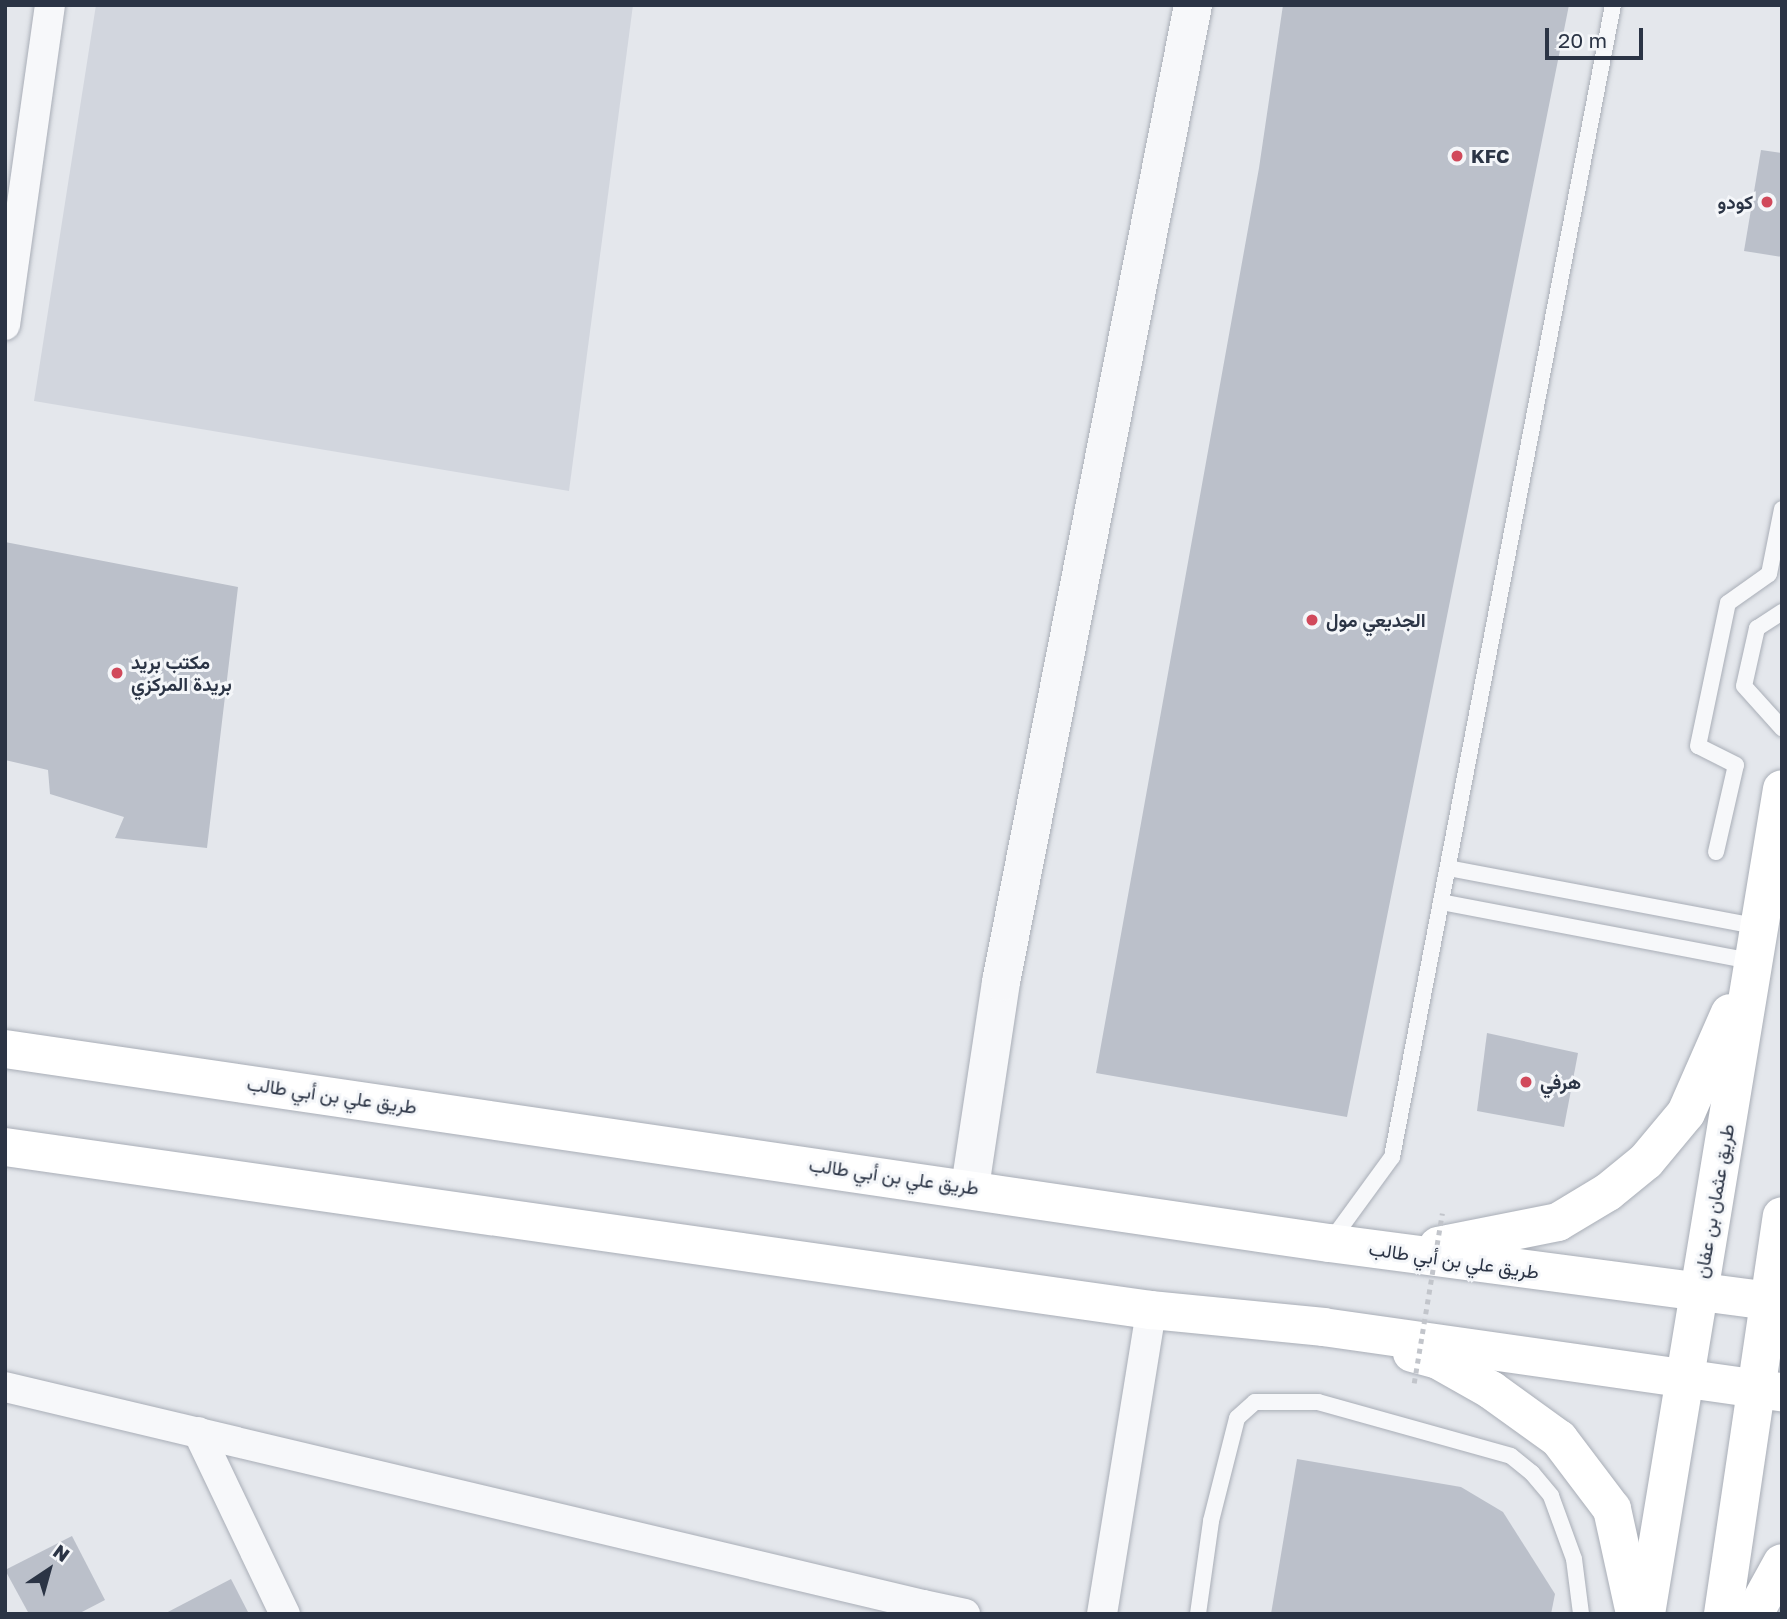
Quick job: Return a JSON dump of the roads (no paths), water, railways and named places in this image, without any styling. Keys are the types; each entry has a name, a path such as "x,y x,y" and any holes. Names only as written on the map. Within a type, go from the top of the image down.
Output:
{"main road":[{"name":"طريق عثمان بن عفان","path":"1646,1614 1698,1293 1720,1037 1759,945 1782,789"},
{"path":"1400,1252 1558,1222 1608,1192 1646,1161 1686,1113 1720,1037"},
{"name":"طريق علي بن أبي طالب","path":"5,1049 970,1186 1329,1243 1775,1302"},
{"path":"5,1147 1152,1310 1323,1327 1770,1391"},
{"path":"1723,1614 1770,1391 1782,1216"},
{"path":"1323,1327 1438,1360 1559,1439 1612,1509 1635,1614"},
{"path":"1754,1614 1782,1563"}],"street":[{"path":"5,326 50,5"},
{"path":"970,1186 1000,982 1193,5"},
{"path":"1102,1614 1152,1310"},
{"path":"5,1387 198,1432 915,1611 965,1614"},
{"path":"198,1432 285,1614"}],"lane":[{"path":"1329,1243 1392,1157 1613,5"},
{"path":"1716,852 1736,765 1698,746 1728,604 1769,574 1782,509"},
{"path":"1782,612 1757,628 1744,686 1782,728"},
{"path":"1448,868 1759,945"},
{"path":"1441,902 1759,945"},
{"path":"1198,1614 1229,1437 1237,1418 1255,1402 1318,1402 1511,1456 1551,1496 1574,1559 1581,1614"}],"place":[{"name":"KFC","path":"1457,156"},
{"name":"كودو","path":"1767,202"},
{"name":"الجديعي مول","path":"1312,620"},
{"name":"مكتب بريد بريدة المركزي","path":"117,673"},
{"name":"هرفي","path":"1526,1082"}]}
